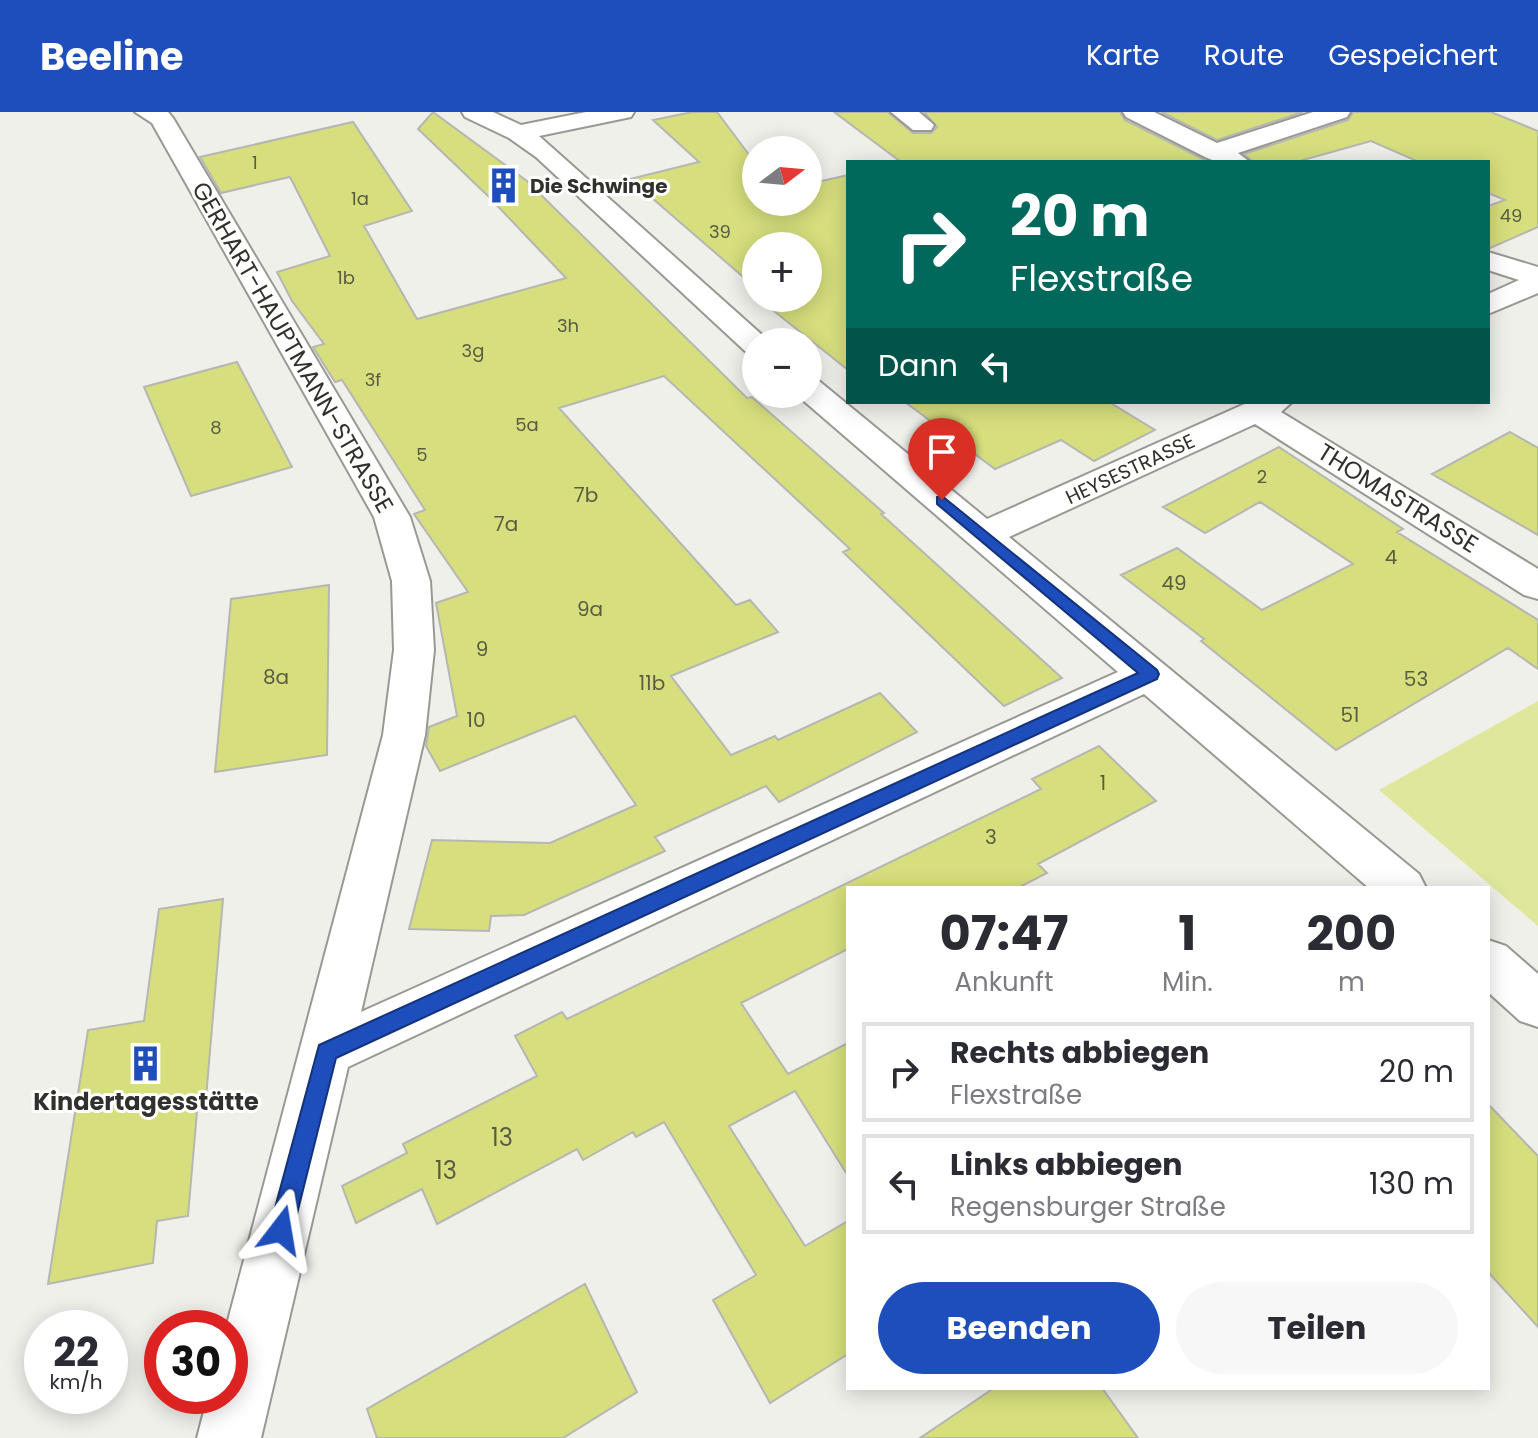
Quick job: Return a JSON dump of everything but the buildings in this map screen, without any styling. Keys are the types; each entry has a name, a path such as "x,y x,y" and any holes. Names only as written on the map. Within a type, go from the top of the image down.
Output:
{"street":[{"name":"GERHART-HAUPTMANN-STRASSE","path":"147,112 161,118 392,517 411,581 414,650 404,735 229,1438"},
{"path":"518,133 622,112"},
{"path":"1135,112 1225,157 1338,112"},
{"path":"486,115 545,152 742,331"},
{"path":"1490,262 1538,279"},
{"path":"1490,304 1538,279"},
{"path":"822,400 1400,886"},
{"name":"HEYSESTRASSE","path":"984,535 1266,406"},
{"name":"THOMASTRASSE","path":"1266,406 1538,586"},
{"path":"326,1052 1151,674"},
{"path":"1490,963 1538,1005"}],"green space":[{"path":"1538,701 1538,926 1379,790"}],"place":[{"name":"Die Schwinge","path":"504,186"},
{"name":"Kindertagesstätte","path":"146,1064"}],"route":[{"path":"281,1230 326,1052 1151,674 942,500"}]}
